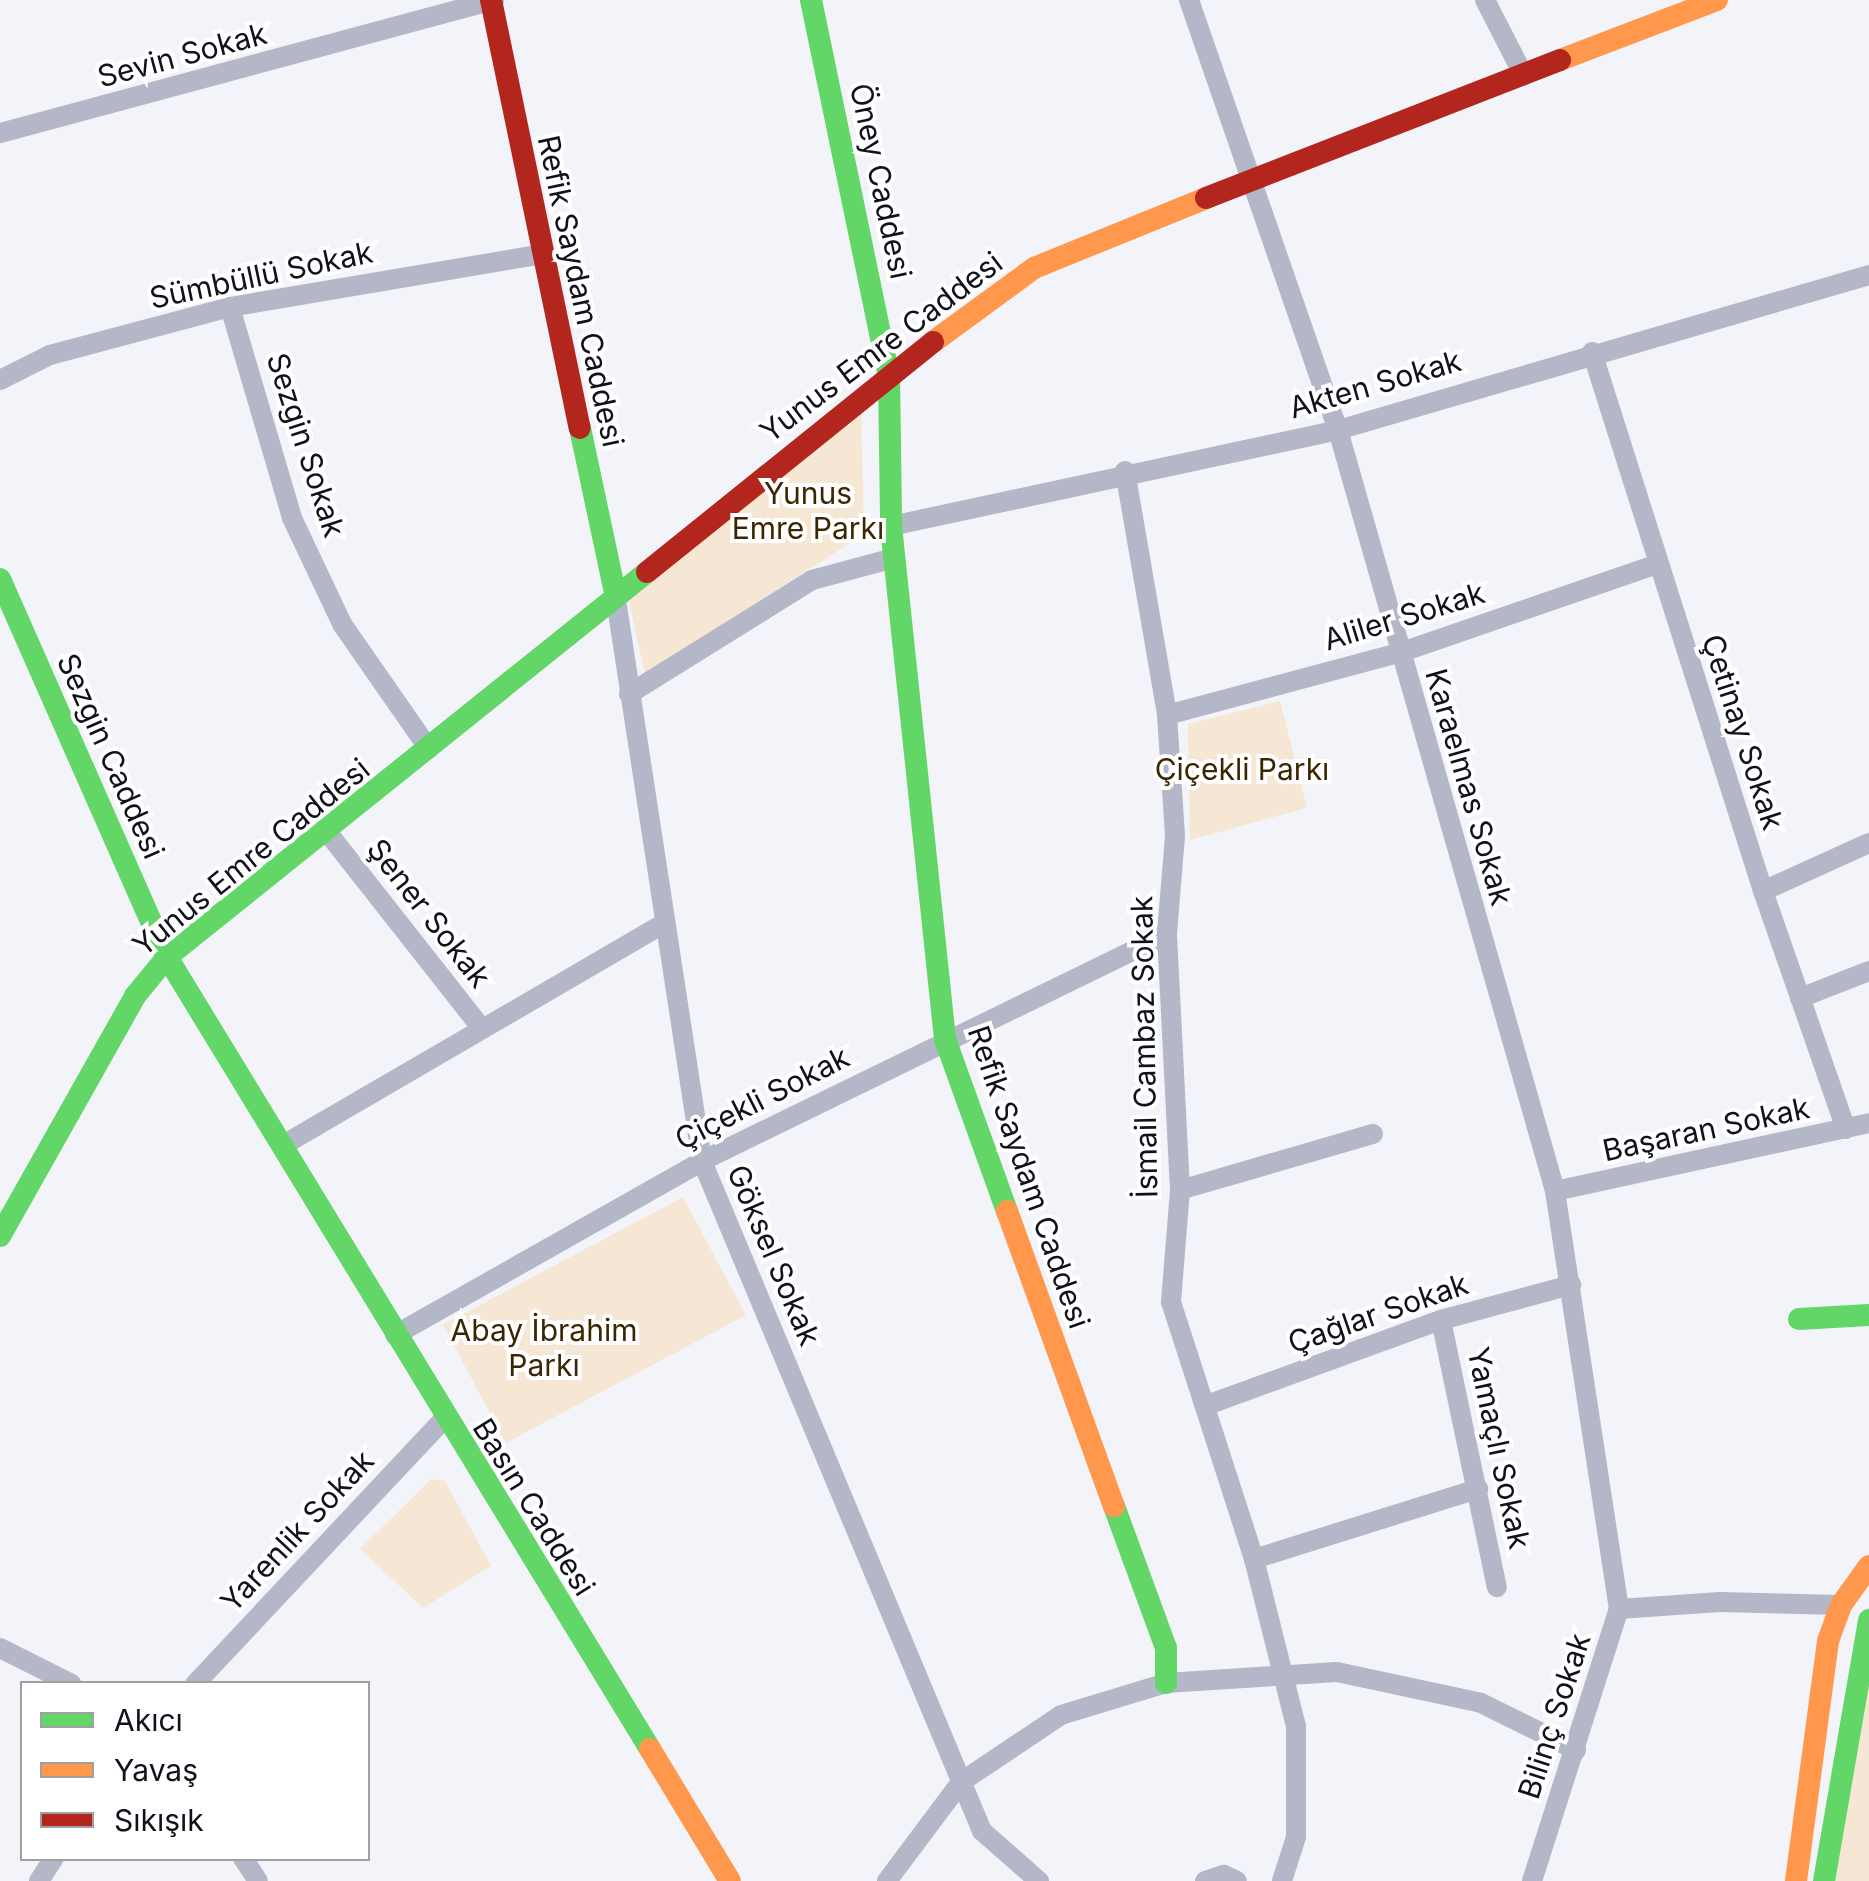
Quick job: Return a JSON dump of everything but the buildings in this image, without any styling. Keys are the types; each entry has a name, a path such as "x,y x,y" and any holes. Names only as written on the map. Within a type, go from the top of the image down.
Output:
{"street":[{"name":"Refik Saydam Caddesi","path":"492,0 614,593"},
{"name":"Sevin Sokak","path":"0,134 492,0"},
{"name":"Öney Caddesi","path":"811,0 889,375"},
{"name":"Karaelmas Sokak","path":"1189,0 1255,178 1338,430 1554,1191 1619,1609"},
{"path":"1485,0 1524,76"},
{"name":"Yunus Emre Caddesi","path":"0,1236 135,996 167,957 328,833 614,593 889,375 1034,268 1255,178 1717,0"},
{"name":"Sümbüllü Sokak","path":"0,380 50,355 230,307 542,254"},
{"name":"Akten Sokak","path":"891,526 1125,472 1338,430 1592,352 1869,275"},
{"name":"Sezgin Sokak","path":"230,307 292,518 342,624 429,750"},
{"name":"Çetinay Sokak","path":"1592,352 1656,564 1846,1129"},
{"name":"Refik Saydam Caddesi","path":"889,375 891,526 945,1038 1166,1648 1166,1682"},
{"name":"İsmail Cambaz Sokak","path":"1125,472 1167,716 1175,836 1168,934 1180,1190 1172,1302 1254,1559 1296,1726 1296,1837 1282,1881"},
{"path":"630,694 812,580 894,558"},
{"name":"Aliler Sokak","path":"1167,716 1399,652 1656,564"},
{"name":"Sezgin Caddesi","path":"0,579 167,957"},
{"name":"Göksel Sokak","path":"614,593 702,1161 982,1831 1040,1881"},
{"name":"Şener Sokak","path":"328,833 482,1029"},
{"path":"1763,891 1869,843"},
{"name":"Şener Sokak","path":"285,1144 663,924"},
{"name":"Çiçekli Sokak","path":"395,1335 702,1161 945,1038 1168,934"},
{"name":"Basın Caddesi","path":"167,957 285,1144 443,1420 730,1881"},
{"path":"1800,998 1869,972"},
{"name":"Başaran Sokak","path":"1554,1191 1869,1123"},
{"path":"1180,1190 1373,1134"},
{"name":"Çağlar Sokak","path":"1207,1404 1442,1320 1571,1285"},
{"path":"1799,1319 1869,1315"},
{"name":"Yamaçlı Sokak","path":"1442,1320 1496,1587"},
{"name":"Yarenlik Sokak","path":"198,1681 443,1420"},
{"path":"1254,1559 1478,1488"},
{"path":"1796,1881 1828,1641 1840,1606 1869,1566"},
{"name":"Bilinç Sokak","path":"1532,1881 1619,1609 1720,1602 1840,1606"},
{"path":"1824,1881 1869,1620"},
{"path":"0,1648 66,1681"},
{"path":"887,1881 961,1782 1061,1716 1166,1682 1336,1672 1482,1702 1576,1750"},
{"path":"1205,1881 1224,1875 1237,1881"}],"green space":[{"name":"Yunus Emre Parkı","path":"861,404 864,534 645,674 627,593"},
{"name":"Çiçekli Parkı","path":"1280,701 1307,808 1190,840 1188,724"},
{"name":"Abay İbrahim Parkı","path":"683,1197 746,1315 506,1443 443,1325"},
{"path":"431,1479 445,1481 491,1566 423,1608 360,1549"},
{"path":"1869,1635 1869,1881 1827,1881"}],"traffic: fast":[{"path":"811,0 889,375 891,526 945,1039 1007,1211"},
{"path":"580,428 615,593"},
{"path":"0,1236 135,996 167,957 647,572"},
{"path":"0,579 167,957 650,1749"},
{"path":"1799,1319 1869,1315"},
{"path":"1114,1506 1166,1648 1166,1683"},
{"path":"1824,1881 1869,1620"}],"traffic: slow":[{"path":"1560,60 1717,0"},
{"path":"933,342 1034,268 1206,198"},
{"path":"1007,1211 1114,1506"},
{"path":"1796,1881 1828,1641 1841,1605 1869,1566"},
{"path":"650,1749 730,1881"}],"traffic: jam":[{"path":"491,0 580,428"},
{"path":"1206,198 1560,60"},
{"path":"647,572 933,342"}]}
